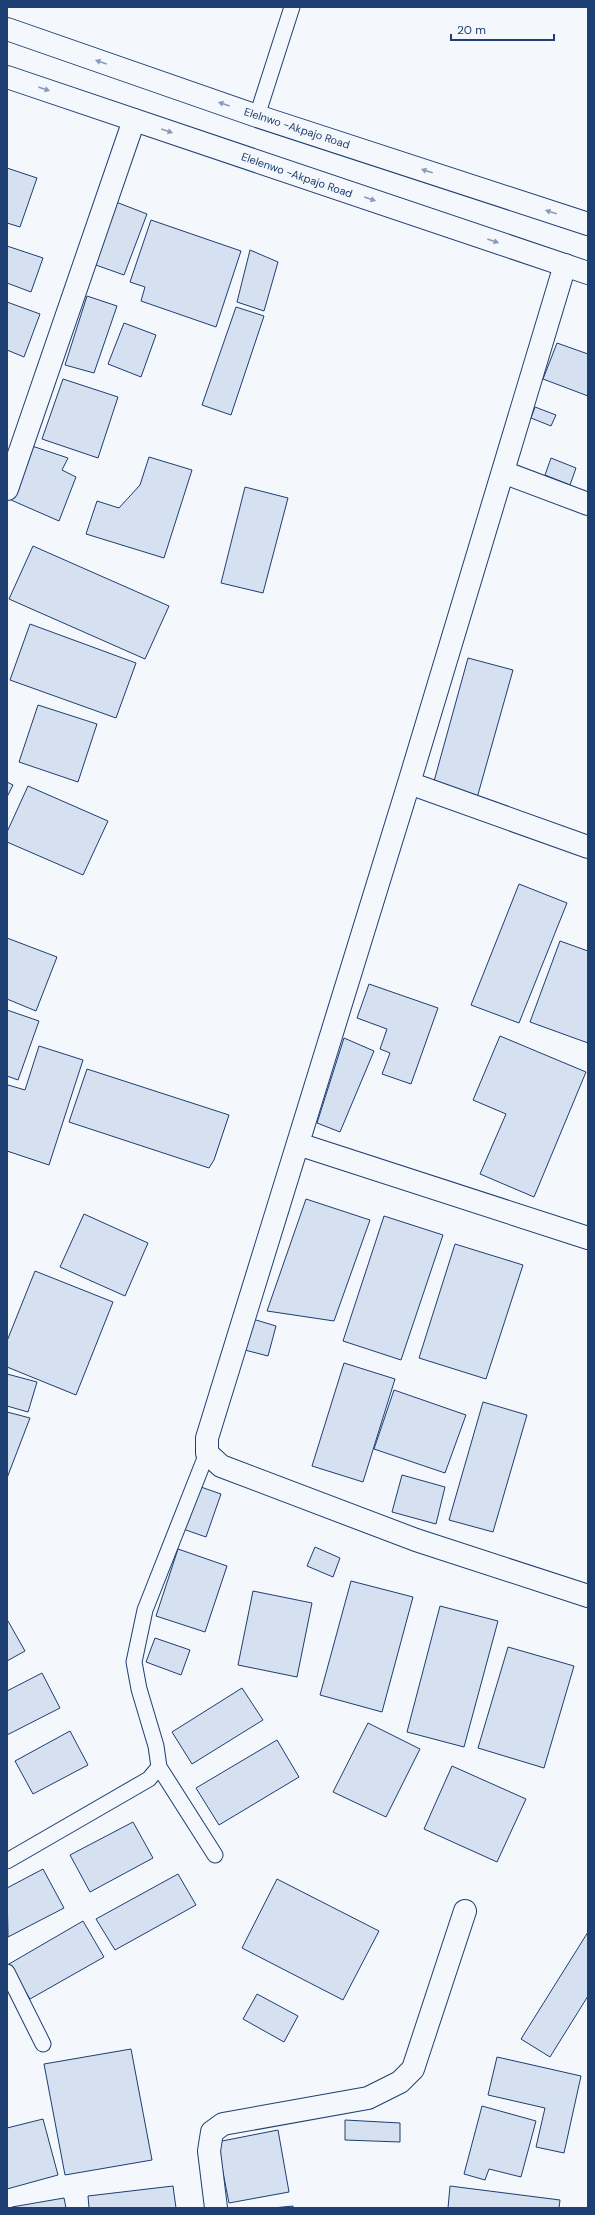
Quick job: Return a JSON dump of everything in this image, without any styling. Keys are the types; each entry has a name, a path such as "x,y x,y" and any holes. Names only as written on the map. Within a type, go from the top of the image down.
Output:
{"street":[{"name":"Elelnwo -Akpajo Road","path":"7,29 257,116 588,224"},
{"name":"Elelenwo -Akpajo Road","path":"7,77 588,273"},
{"path":"7,489 134,120"},
{"path":"565,265 409,783 206,1438 207,1453 221,1466 409,1538 588,1596"},
{"path":"503,472 588,504"},
{"path":"409,783 588,847"},
{"path":"298,1144 588,1238"},
{"path":"216,2208 209,2151 212,2132 223,2124 368,2098 400,2082 413,2069 465,1911"}],"lane":[{"path":"257,116 292,7"},
{"path":"207,1453 145,1610 134,1662 139,1689 156,1746 159,1767 215,1855"},
{"path":"7,1861 149,1780 159,1767"},
{"path":"7,1972 43,2044"}],"building":[{"path":"7,168 37,178 20,227 7,223"},
{"path":"116,202 147,214 124,275 93,264"},
{"path":"151,220 241,251 216,327 141,301 145,287 130,282"},
{"path":"7,246 43,258 31,292 7,283"},
{"path":"250,250 278,262 264,311 237,302"},
{"path":"87,296 117,306 94,373 65,365"},
{"path":"7,302 40,314 24,357 7,350"},
{"path":"236,307 264,316 231,415 202,405"},
{"path":"124,323 156,335 141,377 108,364"},
{"path":"557,343 588,354 588,396 543,379"},
{"path":"63,379 118,397 98,458 42,439"},
{"path":"535,407 556,415 551,426 531,418"},
{"path":"32,446 68,458 62,470 76,477 59,521 11,500"},
{"path":"149,457 192,470 164,558 86,534 97,501 119,508 140,485"},
{"path":"551,458 576,468 570,485 545,475"},
{"path":"245,487 288,498 263,593 221,583"},
{"path":"33,546 169,606 145,659 9,599"},
{"path":"30,624 136,663 116,718 10,680"},
{"path":"468,658 513,670 477,798 433,785"},
{"path":"38,705 97,724 78,782 19,762"},
{"path":"7,782 13,785 7,797"},
{"path":"28,786 108,821 83,875 7,842 7,832"},
{"path":"519,884 567,903 519,1023 471,1005"},
{"path":"7,938 57,957 36,1011 7,999"},
{"path":"560,941 588,951 588,1043 530,1022"},
{"path":"369,984 438,1008 411,1084 382,1074 390,1053 380,1049 387,1029 357,1018"},
{"path":"7,1010 39,1021 18,1080 7,1076"},
{"path":"500,1036 586,1072 534,1197 480,1174 506,1114 473,1100"},
{"path":"344,1038 374,1051 340,1132 317,1123"},
{"path":"39,1046 83,1060 49,1165 7,1151 7,1088 8,1085 25,1090"},
{"path":"87,1069 229,1115 214,1160 209,1168 69,1122"},
{"path":"306,1199 370,1220 334,1321 267,1311"},
{"path":"84,1214 148,1243 125,1296 60,1267"},
{"path":"384,1216 443,1235 401,1360 343,1341"},
{"path":"455,1244 523,1265 486,1379 419,1358"},
{"path":"35,1271 113,1302 76,1395 7,1367 7,1341"},
{"path":"246,1317 276,1326 268,1356 237,1348"},
{"path":"344,1363 395,1379 363,1482 312,1466"},
{"path":"7,1374 37,1382 28,1412 7,1406"},
{"path":"394,1390 466,1415 445,1473 374,1449"},
{"path":"483,1402 527,1415 493,1532 449,1520"},
{"path":"7,1412 30,1418 7,1478"},
{"path":"402,1475 445,1487 436,1524 392,1512"},
{"path":"198,1486 221,1494 206,1537 183,1529"},
{"path":"315,1547 340,1558 333,1577 307,1566"},
{"path":"178,1549 227,1566 205,1632 156,1616"},
{"path":"351,1581 413,1597 382,1712 320,1695"},
{"path":"253,1591 312,1603 297,1677 238,1665"},
{"path":"440,1606 498,1621 464,1747 407,1732"},
{"path":"8,1621 25,1651 7,1661 7,1622"},
{"path":"155,1638 190,1650 181,1675 146,1662"},
{"path":"508,1647 574,1666 544,1768 478,1748"},
{"path":"42,1673 60,1708 7,1735 7,1691"},
{"path":"242,1688 263,1720 192,1764 172,1732"},
{"path":"368,1723 420,1749 386,1817 333,1792"},
{"path":"70,1731 88,1765 33,1794 15,1761"},
{"path":"277,1740 299,1777 219,1825 196,1788"},
{"path":"452,1766 526,1799 497,1862 424,1829"},
{"path":"133,1822 153,1858 90,1892 70,1855"},
{"path":"43,1869 64,1908 8,1937 7,1888"},
{"path":"178,1874 196,1905 115,1950 96,1919"},
{"path":"277,1879 379,1931 343,2000 242,1948"},
{"path":"83,1921 104,1957 30,1999 9,1964"},
{"path":"588,1932 588,1996 550,2057 521,2039"},
{"path":"257,1994 298,2016 284,2042 243,2019"},
{"path":"131,2049 152,2160 65,2175 44,2064"},
{"path":"497,2057 581,2076 564,2153 536,2147 545,2108 488,2095"},
{"path":"482,2106 536,2121 521,2177 489,2169 485,2180 464,2174"},
{"path":"43,2119 58,2175 7,2189 7,2128"},
{"path":"345,2120 400,2123 400,2142 345,2140"},
{"path":"278,2130 289,2192 229,2203 217,2142"},
{"path":"173,2186 176,2208 89,2208 88,2196"},
{"path":"450,2186 560,2200 559,2208 448,2208"},
{"path":"64,2198 66,2208 12,2208 12,2207"},
{"path":"293,2206 293,2208 273,2208"}]}
